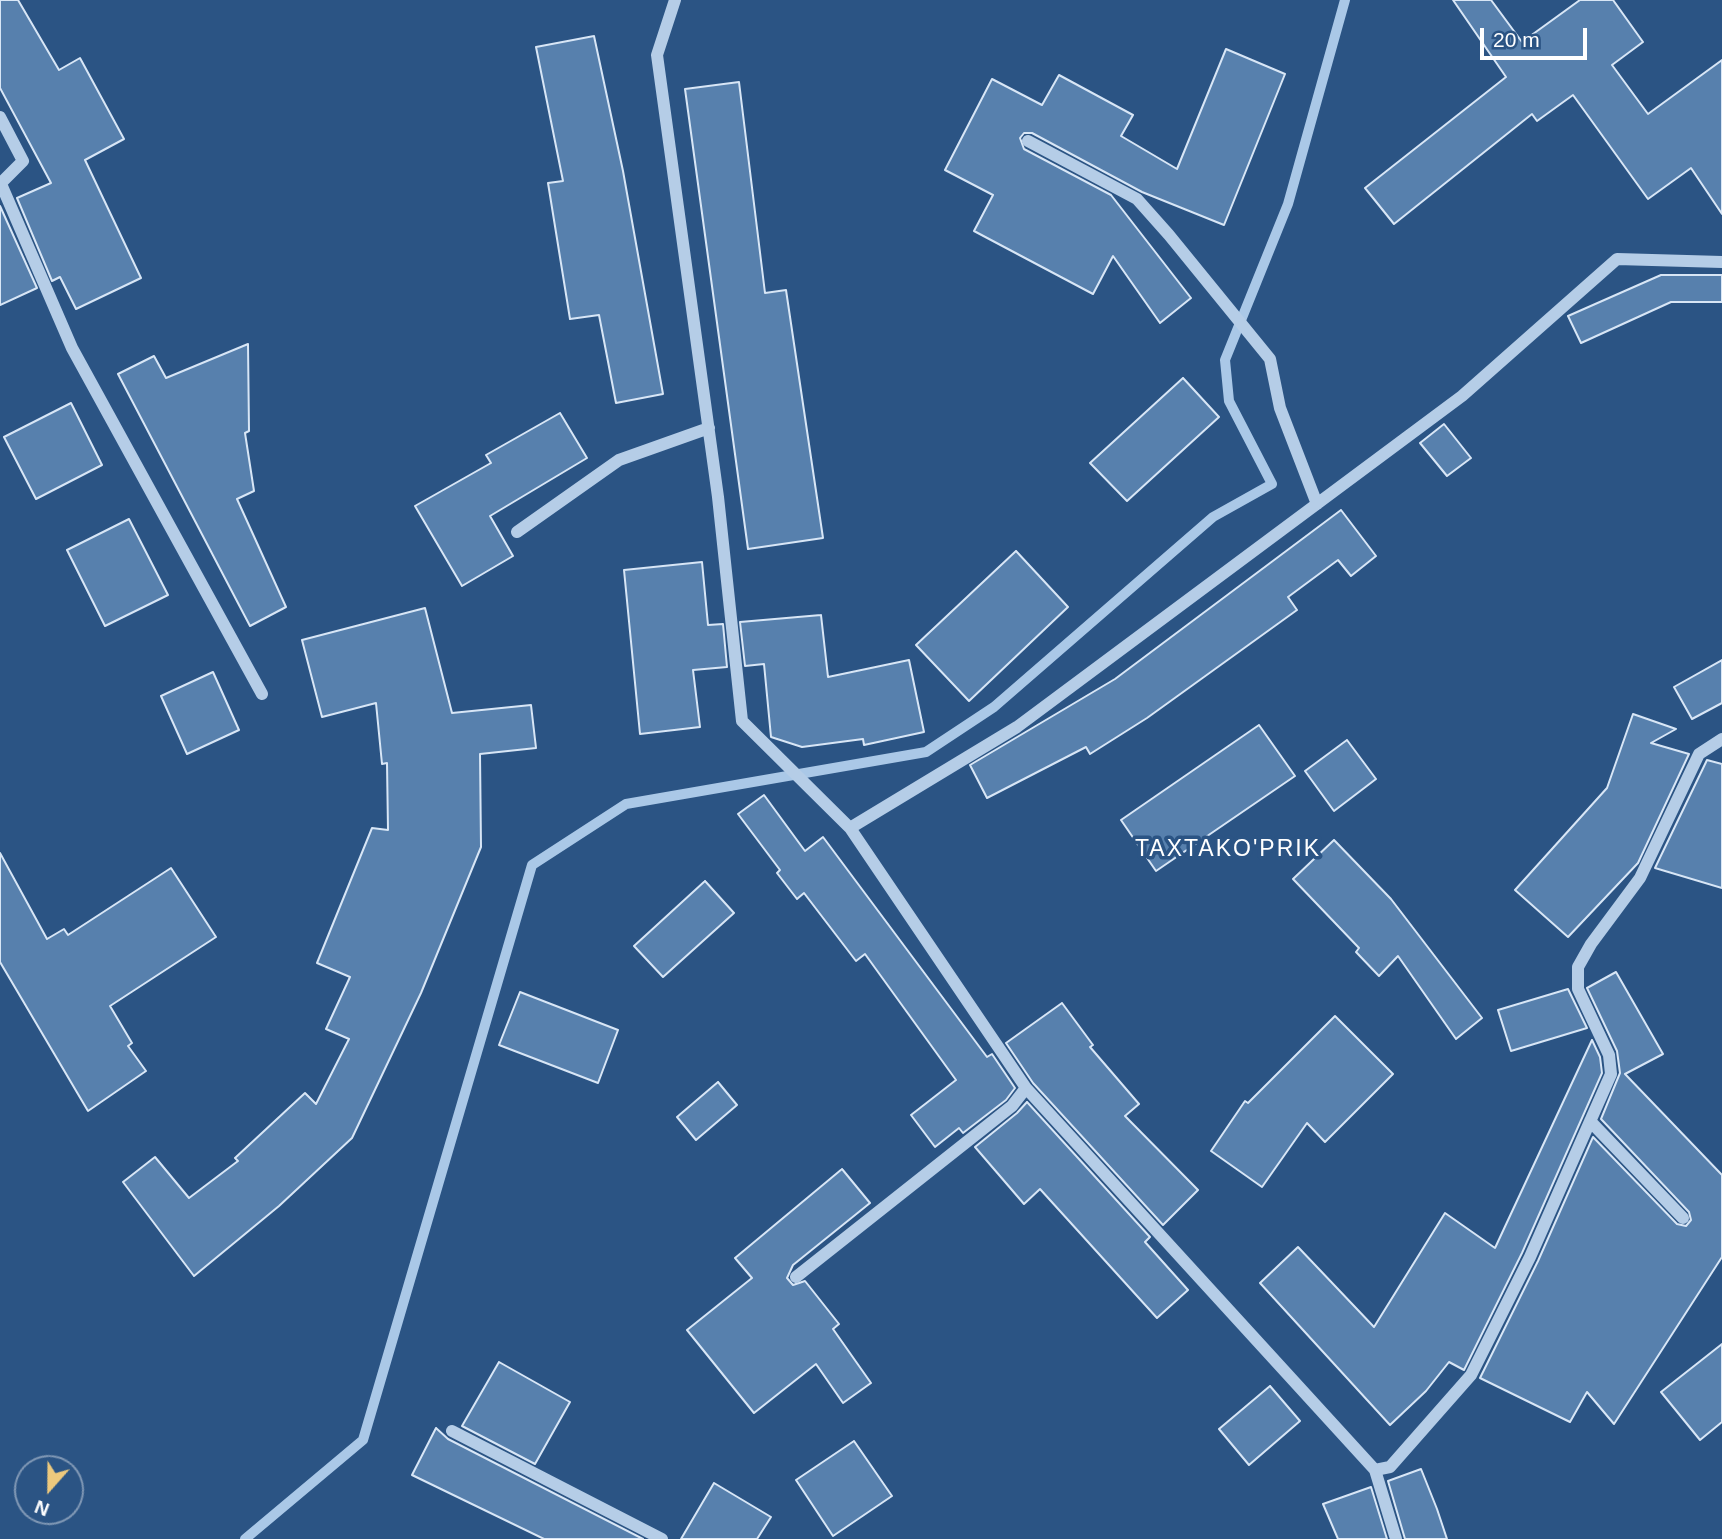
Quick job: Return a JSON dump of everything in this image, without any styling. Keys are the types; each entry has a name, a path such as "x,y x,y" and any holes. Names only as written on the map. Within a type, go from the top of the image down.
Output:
{"street":[{"path":"675,0 657,55 709,428 742,721 850,828 1026,1088 1375,1471 1396,1539"},
{"path":"0,117 23,161 0,184 72,348 262,694"},
{"path":"1028,141 1137,199 1170,234 1270,359 1280,408 1317,504"},
{"path":"850,828 1017,727 1462,396 1616,260 1722,262"},
{"path":"517,532 619,460 709,428"},
{"path":"1375,1471 1390,1467 1471,1375 1530,1257 1611,1074 1609,1055 1578,989 1578,967 1591,944 1640,878 1699,754 1722,739"},
{"path":"796,1277 1012,1106 1026,1088"},
{"path":"1590,1121 1683,1217"},
{"path":"452,1431 662,1539"}],"building":[{"path":"0,0 18,0 59,70 80,58 124,139 85,160 141,278 76,309 60,277 52,281 17,198 51,183 0,88"},
{"path":"1453,0 1491,0 1522,42 1580,0 1613,0 1643,42 1612,65 1648,114 1722,60 1722,214 1691,168 1648,199 1573,95 1537,121 1532,114 1394,224 1365,188 1506,77"},
{"path":"594,36 623,171 663,394 616,403 599,315 570,319 548,183 563,181 536,47"},
{"path":"1226,49 1285,74 1224,225 1142,192 1032,133 1024,133 1020,138 1024,149 1111,195 1191,298 1160,323 1113,256 1093,294 974,231 993,195 945,170 992,79 1042,105 1059,75 1133,115 1121,136 1177,169"},
{"path":"739,82 765,293 786,290 823,538 748,549 685,89"},
{"path":"0,206 37,288 0,305"},
{"path":"1661,275 1722,275 1722,302 1671,302 1581,343 1568,316"},
{"path":"248,344 249,431 245,433 254,491 237,499 286,607 250,626 118,374 154,356 166,378"},
{"path":"1183,378 1219,417 1127,501 1090,463"},
{"path":"71,403 102,465 36,499 4,437"},
{"path":"560,413 587,458 490,516 513,556 462,586 415,506 491,463 486,455"},
{"path":"1444,424 1471,458 1447,476 1420,443"},
{"path":"1341,510 1376,556 1351,576 1338,560 1288,597 1297,610 1147,718 1090,754 1086,747 987,798 970,765 1115,679"},
{"path":"129,519 168,595 105,626 67,550"},
{"path":"1016,551 1068,607 969,701 916,645"},
{"path":"702,562 708,625 723,624 727,667 693,670 700,727 640,734 624,570"},
{"path":"425,608 452,713 531,705 536,748 480,754 481,847 421,993 352,1138 279,1206 194,1276 123,1182 155,1157 189,1198 238,1161 235,1158 305,1093 316,1104 349,1039 326,1029 350,977 317,963 372,828 388,830 387,763 382,764 376,703 322,717 302,640"},
{"path":"821,615 828,677 909,660 924,732 864,745 863,739 802,747 771,737 764,664 745,666 740,622"},
{"path":"1722,660 1722,703 1692,719 1674,687"},
{"path":"213,672 239,730 187,754 161,696"},
{"path":"1633,714 1676,729 1651,743 1689,754 1638,863 1568,937 1515,890 1607,788"},
{"path":"1259,725 1295,776 1156,871 1121,820"},
{"path":"1347,740 1376,779 1334,811 1305,771"},
{"path":"1707,760 1722,764 1722,888 1655,868"},
{"path":"764,795 805,851 823,837 987,1057 992,1054 1015,1088 1006,1100 963,1133 959,1128 935,1147 911,1115 956,1080 865,954 856,961 804,893 797,899 777,873 780,870 738,814"},
{"path":"1334,840 1391,899 1482,1018 1456,1039 1398,956 1379,976 1356,952 1359,948 1293,879"},
{"path":"0,853 47,939 64,929 68,935 171,868 216,937 110,1006 132,1043 128,1046 146,1071 88,1111 0,962"},
{"path":"705,881 734,913 663,977 634,946"},
{"path":"1616,972 1663,1054 1625,1074 1722,1175 1722,1257 1614,1424 1587,1392 1570,1422 1480,1378 1538,1261 1593,1137 1677,1224 1686,1226 1691,1220 1689,1212 1601,1119 1620,1073 1617,1051 1587,988"},
{"path":"1568,989 1587,1028 1511,1051 1498,1010"},
{"path":"520,992 618,1030 598,1083 499,1045"},
{"path":"1062,1003 1093,1045 1090,1047 1139,1104 1125,1116 1198,1190 1163,1225 1033,1083 1006,1043"},
{"path":"1335,1016 1393,1074 1325,1142 1307,1123 1262,1187 1211,1151 1245,1101 1248,1103"},
{"path":"1592,1040 1600,1057 1602,1073 1522,1253 1464,1370 1449,1362 1426,1391 1390,1425 1260,1283 1298,1247 1374,1327 1445,1213 1495,1248"},
{"path":"718,1082 737,1105 696,1140 677,1117"},
{"path":"1027,1102 1150,1237 1145,1242 1188,1290 1157,1318 1040,1189 1024,1204 975,1147"},
{"path":"842,1169 870,1203 793,1265 787,1278 793,1285 805,1281 839,1324 833,1329 871,1383 843,1403 816,1364 754,1413 687,1330 752,1278 735,1258"},
{"path":"1722,1344 1722,1422 1700,1440 1661,1392"},
{"path":"499,1362 570,1402 535,1464 462,1426"},
{"path":"1270,1386 1300,1421 1249,1465 1219,1429"},
{"path":"436,1428 448,1439 643,1539 544,1539 412,1475"},
{"path":"854,1441 892,1496 833,1536 796,1480"},
{"path":"1421,1469 1447,1539 1405,1539 1388,1481"},
{"path":"714,1483 771,1517 757,1539 681,1539"},
{"path":"1371,1487 1387,1539 1338,1539 1323,1504"}],"waterway":[{"path":"245,1539 363,1440 532,865 626,804 926,752 994,707 1213,517 1272,484 1229,401 1225,360 1288,204 1345,0"}],"district":[{"name":"TAXTAKO'PRIK","path":"1228,850"}]}
